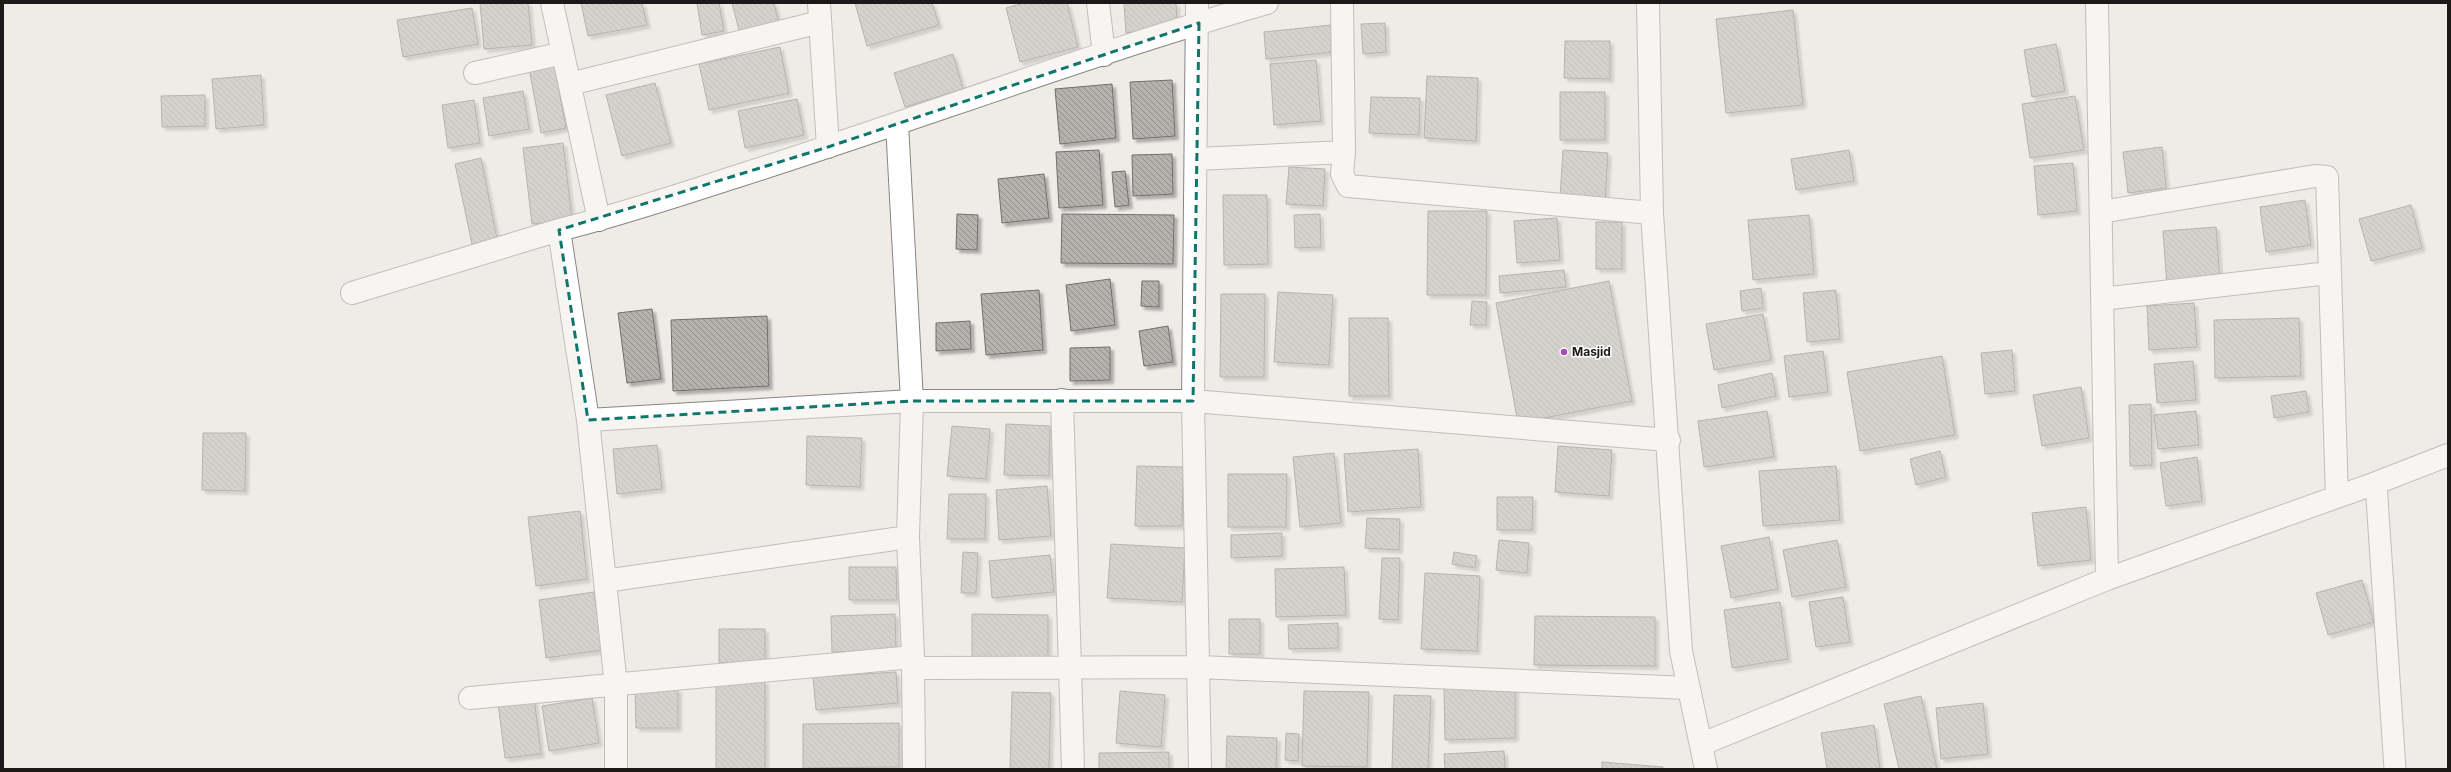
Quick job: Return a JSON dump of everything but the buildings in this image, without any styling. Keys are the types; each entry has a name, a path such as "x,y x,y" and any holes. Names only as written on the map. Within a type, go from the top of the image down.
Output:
{"street":[{"path":"552,3 599,220"},
{"path":"1098,3 1104,54"},
{"path":"352,293 560,230 599,220 828,147 1104,54 1198,13 1267,3"},
{"path":"1342,3 1344,152 1342,174 1346,183 1351,187 1652,213"},
{"path":"1648,3 1652,213 1669,440 1681,651 1688,688 1702,744 1706,769"},
{"path":"2097,3 2107,579"},
{"path":"570,84 819,12 828,147"},
{"path":"1198,13 1193,401 1200,769"},
{"path":"475,73 563,53"},
{"path":"897,124 912,401 908,537 913,663 914,769"},
{"path":"1196,159 1344,152"},
{"path":"2101,212 2321,176 2327,177 2337,497"},
{"path":"560,230 588,420 616,686 616,769"},
{"path":"2102,299 2329,274"},
{"path":"1062,400 1073,769"},
{"path":"588,420 912,401 1193,401 1669,440"},
{"path":"1702,744 2107,579 2376,483 2448,455"},
{"path":"605,581 908,537"},
{"path":"470,698 913,663 1070,668 1199,667 1688,688"}],"lane":[{"path":"2376,483 2395,769"}],"highlighted area":[{"path":"1199,23 1193,401 912,401 588,420 559,230 828,147"}],"place":[{"name":"Masjid","path":"1564,352"}]}
